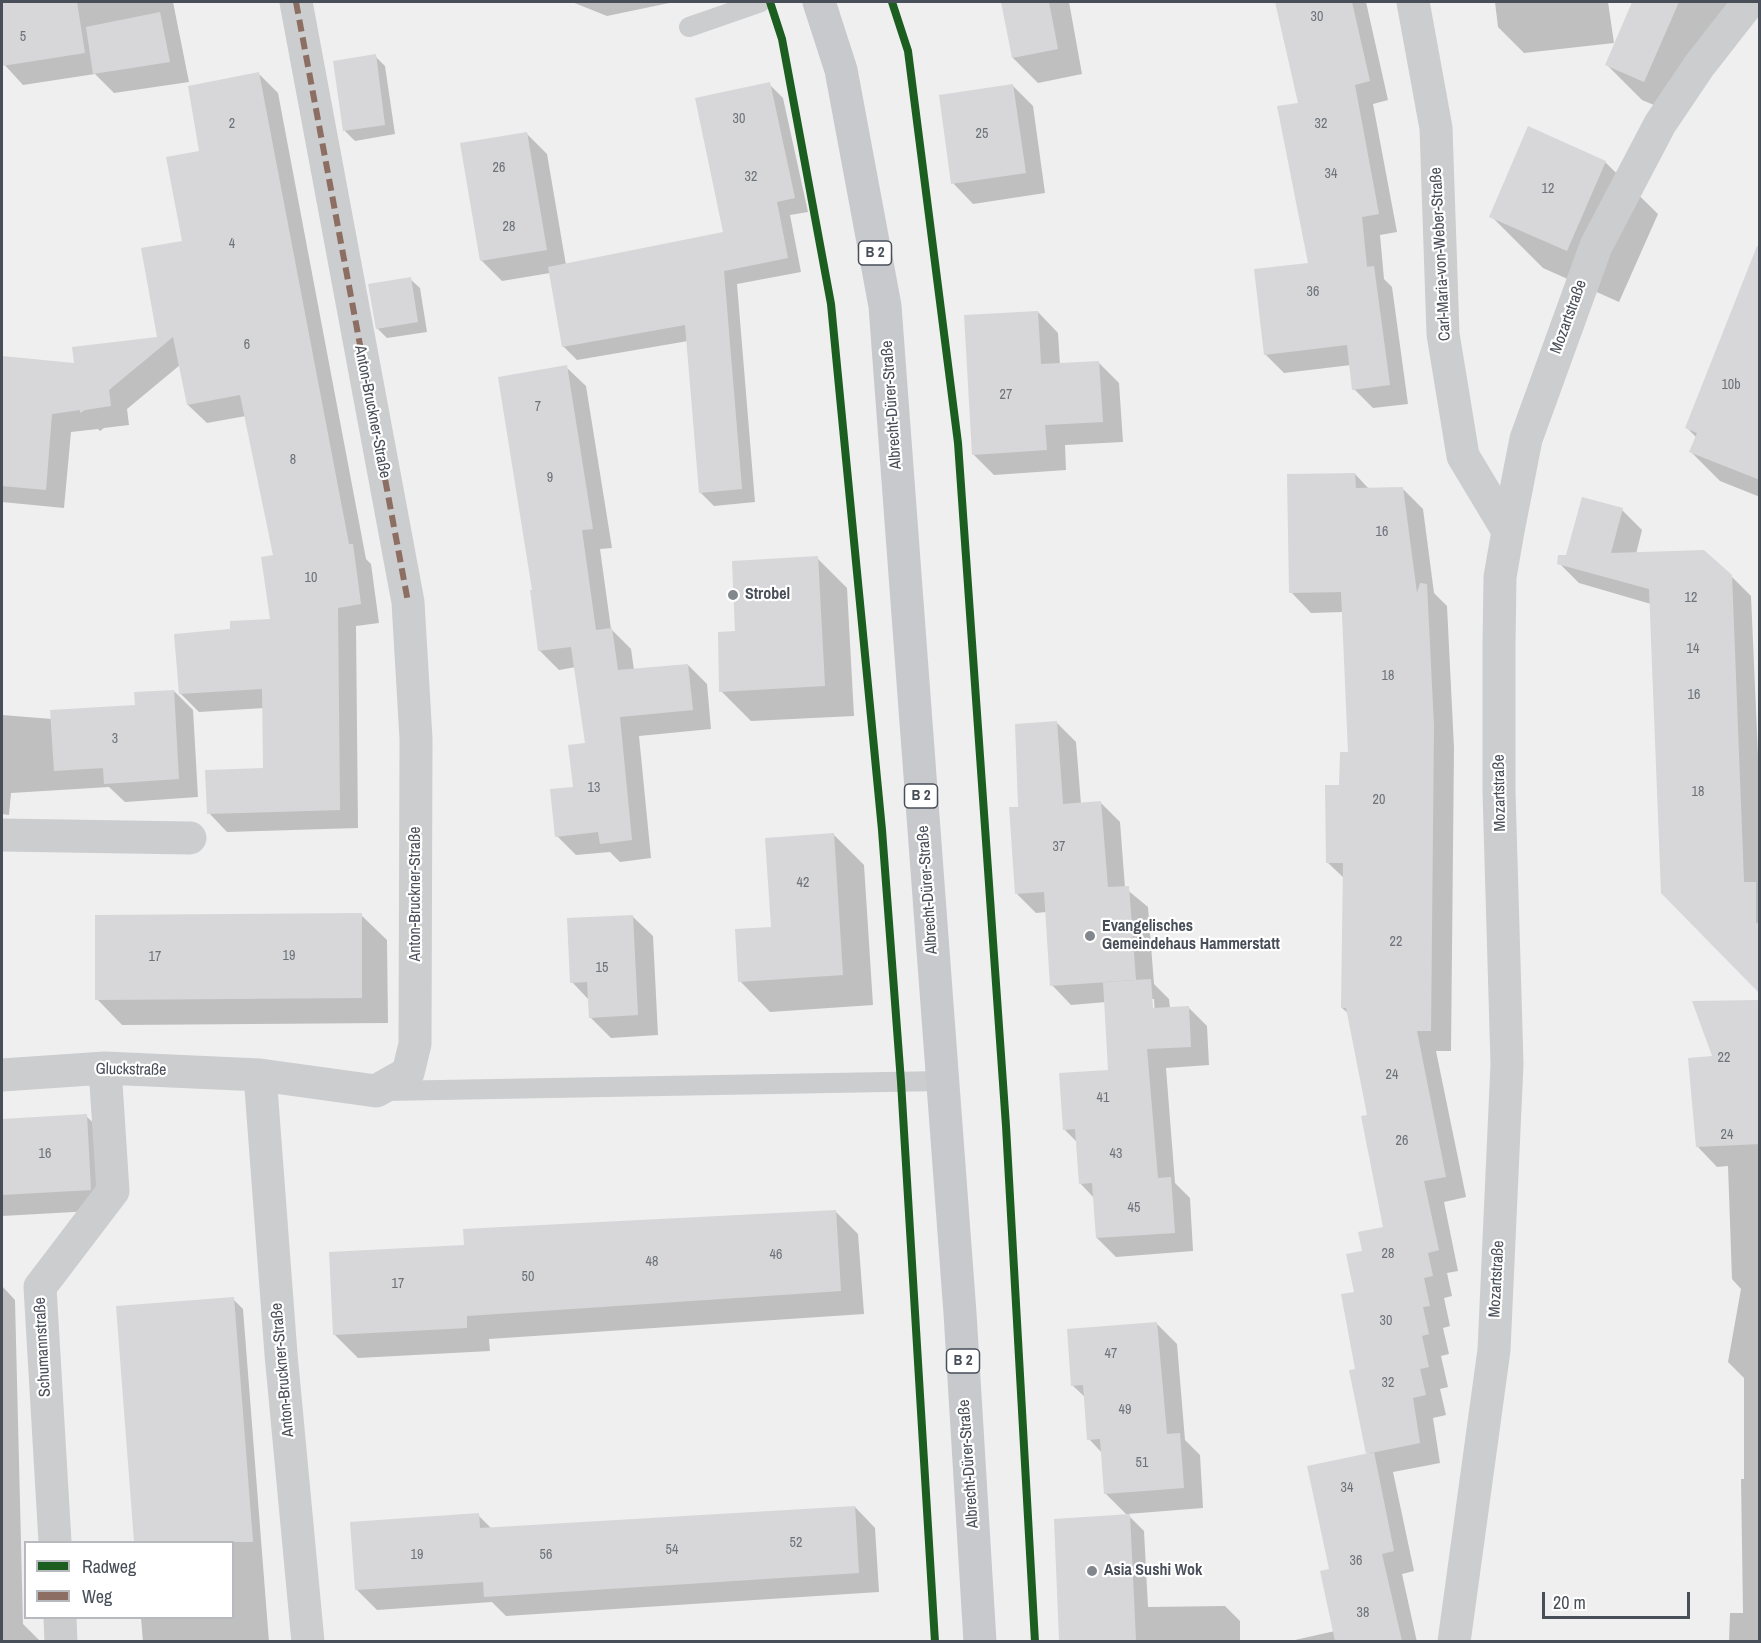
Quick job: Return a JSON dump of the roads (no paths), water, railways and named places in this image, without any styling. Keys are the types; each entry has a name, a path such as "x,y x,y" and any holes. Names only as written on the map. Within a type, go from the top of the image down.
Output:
{"main road":[{"name":"Albrecht-Dürer-Straße","path":"819,2 841,70 885,306 942,1081 980,1641"}],"street":[{"name":"Anton-Bruckner-Straße","path":"296,2 408,602 416,739 415,1044 408,1073 376,1091"},
{"name":"Carl-Maria-von-Weber-Straße","path":"1413,2 1436,128 1443,334 1463,456 1508,531"},
{"name":"Mozartstraße","path":"1454,1641 1495,1326 1507,1064 1499,792 1498,646 1500,578 1508,531 1526,439 1596,246 1659,123 1699,66 1749,2"},
{"path":"2,835 190,838"},
{"name":"Gluckstraße","path":"2,1075 105,1068 260,1075"},
{"name":"Schumannstraße","path":"55,1541 40,1287 113,1191 105,1068"},
{"name":"Anton-Bruckner-Straße","path":"260,1075 281,1354 308,1641"},
{"path":"260,1075 376,1091"},
{"path":"60,1619 61,1641"}],"lane":[{"path":"689,27 761,2"},
{"path":"376,1091 942,1081"}],"place":[{"name":"Strobel","path":"733,595"},
{"name":"Evangelisches Gemeindehaus Hammerstatt","path":"1090,936"},
{"name":"Asia Sushi Wok","path":"1092,1571"}]}
